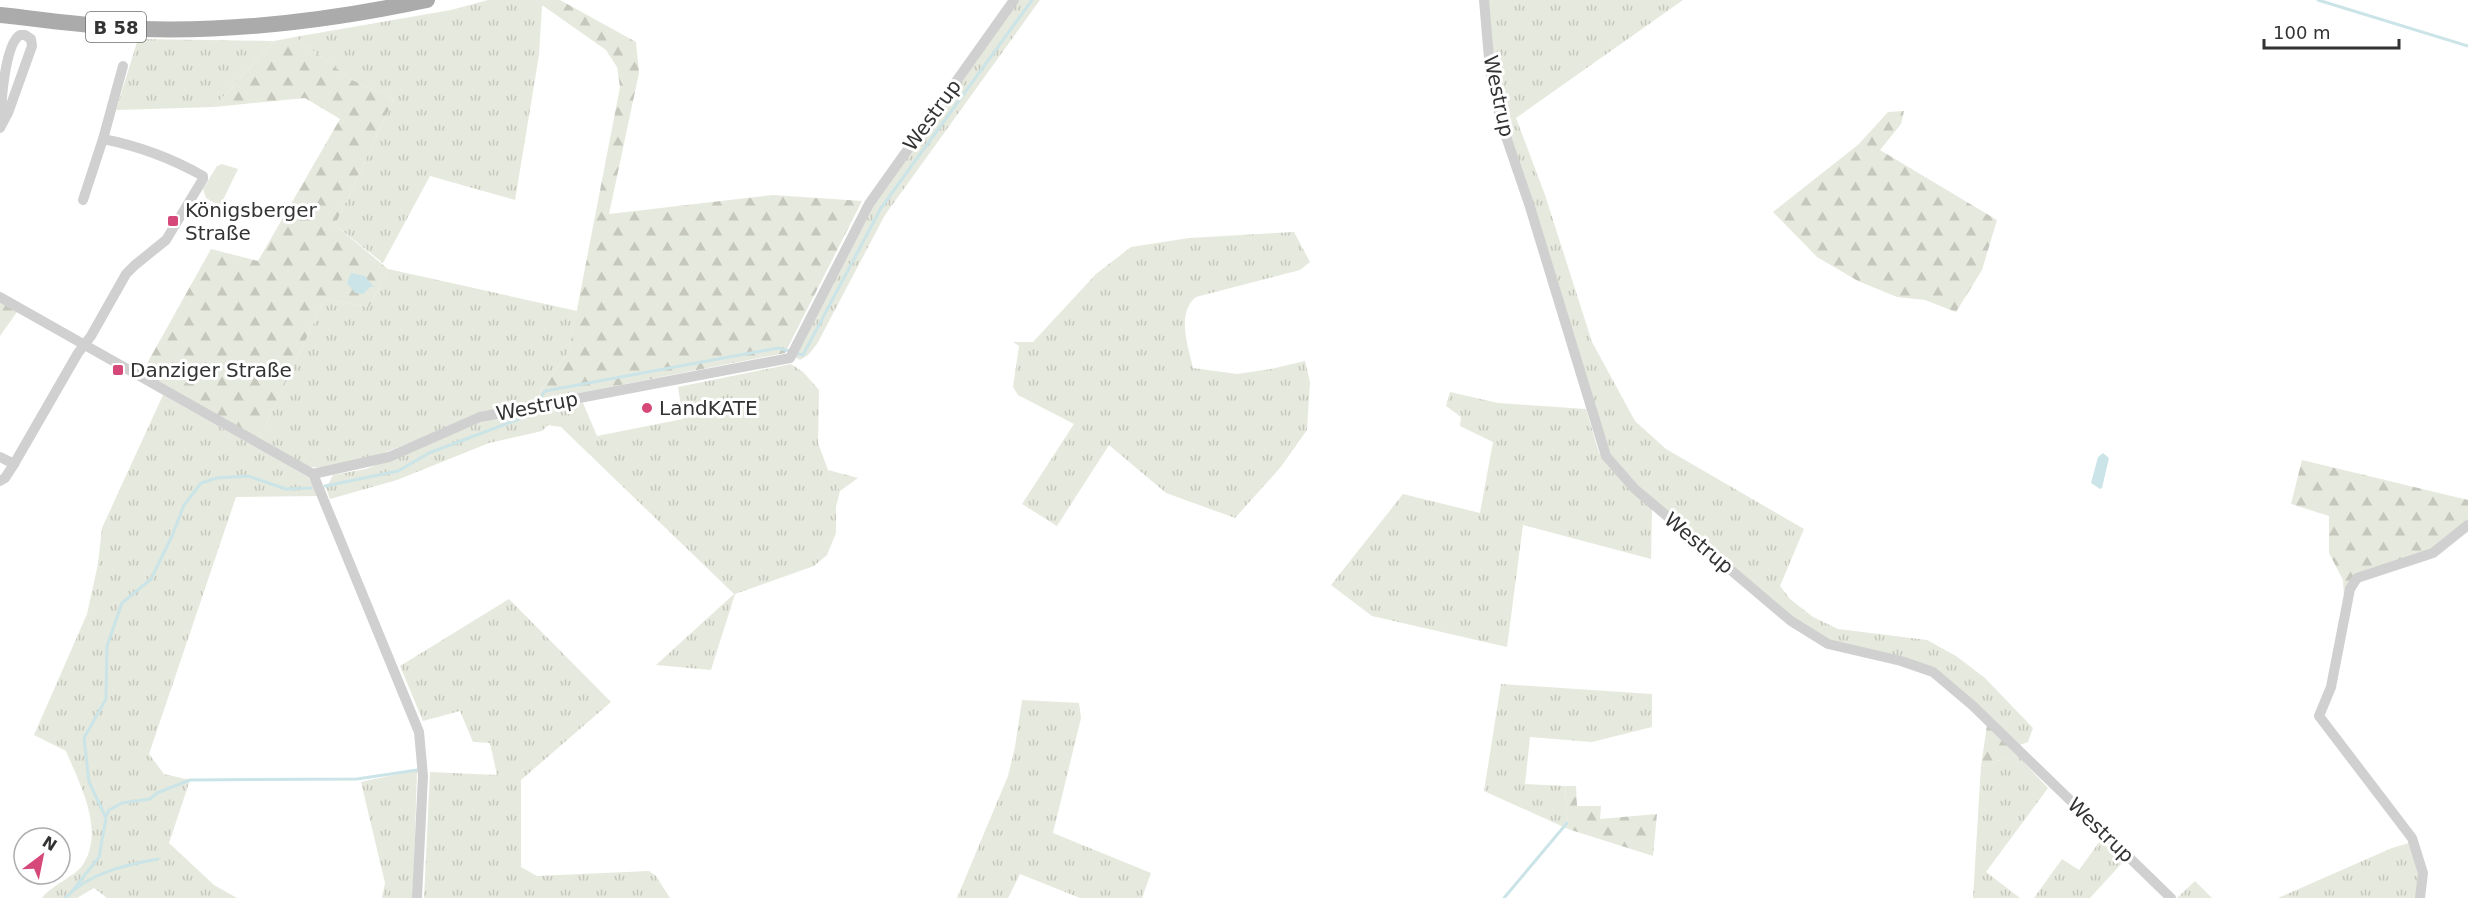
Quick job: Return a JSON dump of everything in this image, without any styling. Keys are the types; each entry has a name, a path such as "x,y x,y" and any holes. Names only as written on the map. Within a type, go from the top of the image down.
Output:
{"main road":[{"name":"B 58","path":"0,15 90,26 186,29 292,23 427,0"}],"street":[{"name":"Westrup","path":"313,474 389,457 480,417 790,358 868,204 1014,0"},
{"name":"Westrup","path":"1484,0 1490,70 1501,122 1530,207 1606,456 1618,472 1791,621 1828,644 1901,661 1933,672 1972,705 2171,898"},
{"path":"20,35 25,35 31,39 32,46 8,113 1,125 5,76 14,40 20,35"},
{"path":"83,200 123,66"},
{"path":"0,481 5,478 14,464 126,274 166,240 203,180 202,176 180,163 151,152 103,139"},
{"path":"0,297 313,474 419,732 423,776 417,898"},
{"path":"0,457 14,464"},
{"path":"2420,898 2423,873 2412,838 2319,716 2331,687 2350,589 2357,578 2433,552 2468,525"}],"green space":[{"path":"488,0 550,0 542,6 539,55 515,200 430,176 383,263 335,225 394,99 352,80 295,37 451,10"},
{"path":"550,0 560,0 636,42 639,73 609,214 773,195 862,201 785,353 533,402 569,351 620,87 617,67 606,50 542,5"},
{"path":"1017,0 1040,0 885,215 817,344 808,355 800,360 793,356 870,204"},
{"path":"1486,0 1683,0 1516,118 1545,195 1592,342 1635,421 1666,449 1804,529 1780,586 1790,599 1813,617 1838,629 1927,640 1956,656 1985,678 2033,728 2028,742 2017,746 1933,670 1828,642 1793,620 1639,486 1607,450 1504,123 1493,69"},
{"path":"295,37 352,80 394,99 335,225 388,269 369,307 325,299 258,441 140,376 211,249 258,261 340,119 305,98 214,107 274,41"},
{"path":"138,39 274,41 214,107 116,110"},
{"path":"1904,111 1901,124 1880,150 1997,220 1982,270 1956,312 1925,300 1897,297 1858,281 1817,257 1773,212 1859,144 1888,112"},
{"path":"222,164 238,169 220,206 206,198 203,189 217,166"},
{"path":"1294,232 1310,262 1300,270 1196,297 1186,312 1186,340 1193,368 1237,374 1305,361 1310,382 1307,430 1280,468 1235,518 1166,493 1109,445 1057,526 1022,504 1074,424 1018,395 1013,387 1019,346 1013,342 1033,342 1096,274 1131,247 1189,238"},
{"path":"388,269 577,311 569,351 533,402 480,414 367,460 322,468 309,467 258,441 325,299 369,307"},
{"path":"0,302 17,312 0,336"},
{"path":"791,364 803,372 819,390 818,443 828,470 840,491 836,507 836,533 827,555 814,566 735,594 711,670 656,665 734,594 561,427 548,425 542,431 489,443 397,480 330,499 326,488 333,475 366,469 483,421 535,409 583,403 597,436 683,419 678,387"},
{"path":"1450,392 1498,403 1586,409 1599,453 1652,509 1651,559 1523,525 1507,647 1372,616 1331,585 1403,494 1480,513 1493,442 1460,426 1461,417 1446,406"},
{"path":"163,395 308,477 319,496 236,497 149,754 164,774 190,780 169,843 214,885 237,898 107,898 94,888 77,898 42,898 55,886 72,886 72,874 82,866 89,852 92,838 84,793 66,751 34,735 87,614 98,564 102,528"},
{"path":"2302,460 2468,500 2468,523 2432,552 2355,575 2344,597 2343,580 2329,553 2329,516 2291,504"},
{"path":"828,470 858,478 840,491"},
{"path":"509,599 611,702 521,780 521,867 537,876 649,871 656,876 670,898 424,898 430,772 497,775 490,743 473,742 460,711 423,721 400,666"},
{"path":"1501,684 1652,694 1652,727 1592,742 1530,737 1525,784 1565,786 1568,829 1484,791"},
{"path":"1022,700 1079,703 1081,718 1053,833 1151,873 1142,898 1080,898 1020,874 1008,898 957,898 1008,776"},
{"path":"1987,725 2017,755 1981,766"},
{"path":"2017,755 2048,788 1986,872 2020,898 1973,898 1981,766"},
{"path":"417,770 413,898 382,898 385,883 361,782"},
{"path":"1565,786 1576,786 1577,806 1601,806 1600,819 1657,814 1653,856 1568,829"},
{"path":"2100,841 2123,862 2090,898 2034,898 2062,859 2079,870"},
{"path":"2409,843 2419,872 2416,898 2278,898 2392,848"},
{"path":"2195,881 2212,898 2177,898"}],"water":[{"path":"351,273 365,276 374,287 370,287 363,294 355,293 347,283"},
{"path":"2103,453 2109,458 2100,489 2091,483 2098,457"}],"waterway":[{"path":"794,353 803,355 881,208 1032,0"},
{"path":"2318,0 2468,46"},
{"path":"537,402 545,391 778,348 790,351"},
{"path":"325,486 398,471 429,453 527,416 531,411"},
{"path":"73,890 99,857 106,818 89,782 84,738 106,699 107,646 122,603 151,579 184,505 201,483 217,478 248,476 286,489 311,488"},
{"path":"106,816 109,810 122,803 150,799 157,793 190,780 357,779 417,770"},
{"path":"1504,898 1567,823"},
{"path":"65,898 96,876 120,867 158,859"}],"place":[{"name":"Königsberger Straße","path":"173,221"},
{"name":"Danziger Straße","path":"118,370"},
{"name":"LandKATE","path":"647,408"}]}
